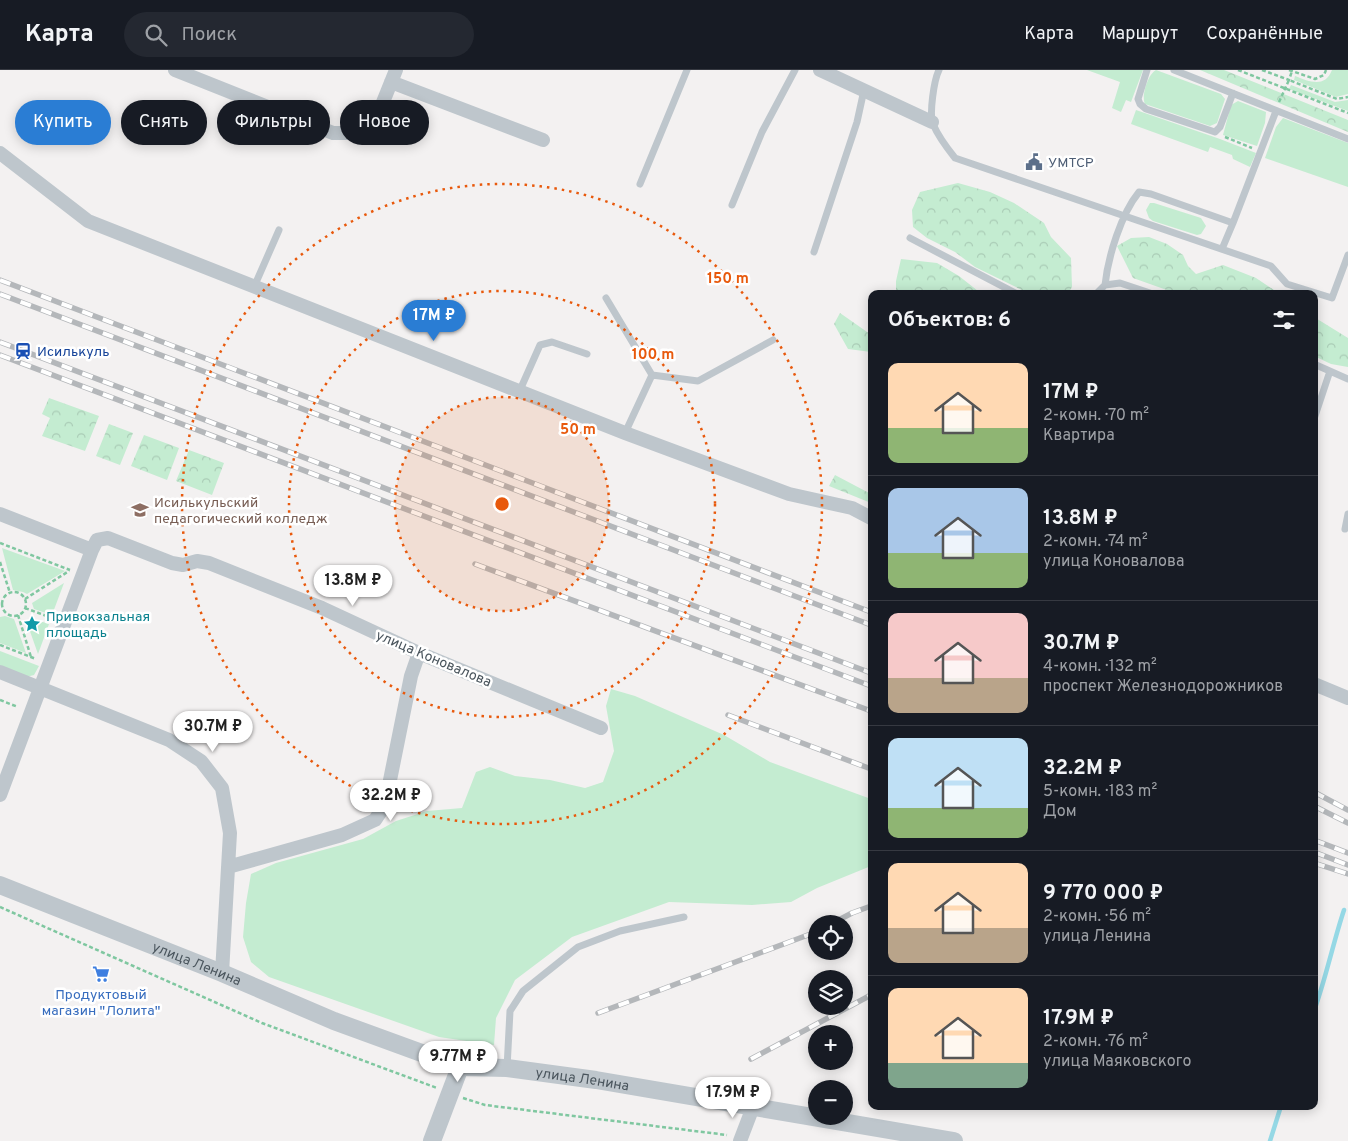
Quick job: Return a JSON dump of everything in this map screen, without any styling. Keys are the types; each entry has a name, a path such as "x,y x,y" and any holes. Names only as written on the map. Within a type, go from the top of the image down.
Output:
{"street":[{"path":"175,70 333,133 359,133 377,117 393,76 543,140"},
{"path":"820,70 932,122"},
{"path":"0,153 88,221 625,432 789,494 852,508 868,516"},
{"name":"улица Коновалова","path":"0,514 95,545 108,538 172,563 183,565 197,561 209,563 322,608 420,653 602,728"},
{"path":"0,795 65,623 76,573 95,545"},
{"path":"228,867 342,835 375,820 385,805 411,676 420,653"},
{"path":"0,672 169,740 201,761 222,788 230,833 222,973"},
{"path":"1318,685 1348,698"},
{"name":"улица Ленина","path":"0,884 222,973 334,1021 460,1067 507,1068 596,1080 753,1107 912,1138 954,1141"},
{"path":"432,1141 460,1067"},
{"path":"740,1141 753,1107"}],"lane":[{"path":"640,184 687,70"},
{"path":"732,205 762,132 795,70"},
{"path":"939,70 933,95 932,122 948,150 955,158 1272,266 1287,284 1306,290"},
{"path":"1147,70 1138,99 1140,104 1146,109 1215,132 1220,128 1233,93"},
{"path":"1174,70 1348,139"},
{"path":"814,252 858,122 864,90"},
{"path":"1222,249 1276,111"},
{"path":"1105,285 1107,264 1131,201 1139,192 1151,194 1233,223"},
{"path":"253,287 279,230"},
{"path":"910,238 1009,290"},
{"path":"1318,294 1332,298 1348,255"},
{"path":"1100,290 1105,285 1120,283 1141,290"},
{"path":"606,298 652,375"},
{"path":"652,375 698,381 773,340"},
{"path":"520,390 540,345 552,342 587,354"},
{"path":"1318,366 1348,379"},
{"path":"1318,407 1330,371"},
{"path":"625,432 652,375"},
{"path":"1345,529 1348,514"},
{"path":"507,1068 510,1011 523,991 578,947 620,931 684,917"}],"path":[{"path":"1238,70 1348,112"},
{"path":"1262,70 1337,99 1348,97"},
{"path":"1276,111 1291,71 1315,79 1324,75 1326,70"},
{"path":"1215,132 1260,152"},
{"path":"0,543 76,573"},
{"path":"0,562 10,593"},
{"path":"25,599 76,573"},
{"path":"10,593 18,593 25,599 24,611 18,615 10,615 4,610 2,600 10,593"},
{"path":"25,608 65,623"},
{"path":"0,611 4,610"},
{"path":"18,615 31,658"},
{"path":"0,645 49,665"},
{"path":"0,700 31,712"}],"green space":[{"path":"1087,70 1143,70 1131,102 1126,100 1121,112 1112,108 1120,82"},
{"path":"1156,70 1221,94 1225,99 1217,123 1210,126 1145,104 1146,86 1150,76"},
{"path":"1200,70 1224,70 1348,120 1348,132"},
{"path":"1332,70 1348,70 1348,94 1336,97 1294,80 1295,76 1316,82 1321,81 1329,76"},
{"path":"1291,85 1335,102 1348,100 1348,111 1289,89"},
{"path":"1238,101 1266,112 1265,123 1257,146 1223,135 1231,105"},
{"path":"1136,110 1256,153 1250,167 1233,159 1232,155 1210,147 1208,152 1131,124"},
{"path":"1283,118 1348,143 1348,187 1265,158 1276,127"},
{"path":"958,183 990,192 1014,203 1044,223 1051,237 1071,258 1072,287 1070,290 1022,290 975,267 955,252 927,238 913,227 912,210 920,192"},
{"path":"1150,203 1201,218 1206,226 1201,234 1197,235 1153,221 1149,218 1146,210"},
{"path":"1149,237 1167,244 1183,255 1188,266 1196,274 1223,265 1256,278 1274,290 1167,290 1133,278 1117,246 1131,238"},
{"path":"901,259 937,263 959,276 977,290 896,290"},
{"path":"840,313 868,333 868,352 848,349 834,324"},
{"path":"1318,319 1348,338 1348,367 1331,364 1318,358"},
{"path":"49,398 99,416 85,451 42,436 50,418 42,414"},
{"path":"109,424 133,433 120,465 96,456"},
{"path":"144,435 179,448 167,480 131,466"},
{"path":"189,450 224,463 212,495 176,481"},
{"path":"835,475 868,492 868,502 829,486"},
{"path":"2,548 65,571 27,594 13,590"},
{"path":"64,583 52,615 34,609 32,603"},
{"path":"5,616 14,619 26,653 0,643 0,617"},
{"path":"31,618 49,624 38,654 26,620"},
{"path":"0,651 39,666 34,675 26,677 0,667"},
{"path":"611,689 635,696 724,735 770,762 868,798 868,867 817,888 791,902 752,905 669,902 572,937 515,980 496,1018 494,1045 439,1037 269,977 251,962 243,937 251,874 276,863 363,839 396,821 427,811 462,808 476,772 490,767 515,776 550,780 585,788 603,782 614,751 606,706"}],"waterway":[{"path":"1318,998 1344,910"},
{"path":"1270,1141 1280,1110"}],"railway":[{"path":"0,280 868,611"},
{"path":"0,294 868,624"},
{"path":"0,342 868,672"},
{"path":"0,355 868,685"},
{"path":"475,564 868,710"},
{"path":"728,715 868,768"},
{"path":"1318,794 1348,810"},
{"path":"1318,808 1348,823"},
{"path":"1318,842 1348,853"},
{"path":"1318,854 1348,865"},
{"path":"1318,864 1348,874"},
{"path":"848,915 868,907"},
{"path":"598,1013 808,935"},
{"path":"751,1059 868,997"}],"place":[{"name":"УМТСР","path":"1034,162"},
{"name":"Исилькуль","path":"23,351"},
{"name":"Исилькульский педагогический колледж","path":"140,510"},
{"name":"Привокзальная площадь","path":"32,624"},
{"name":"Продуктовый магазин \"Лолита\"","path":"101,974"}]}
